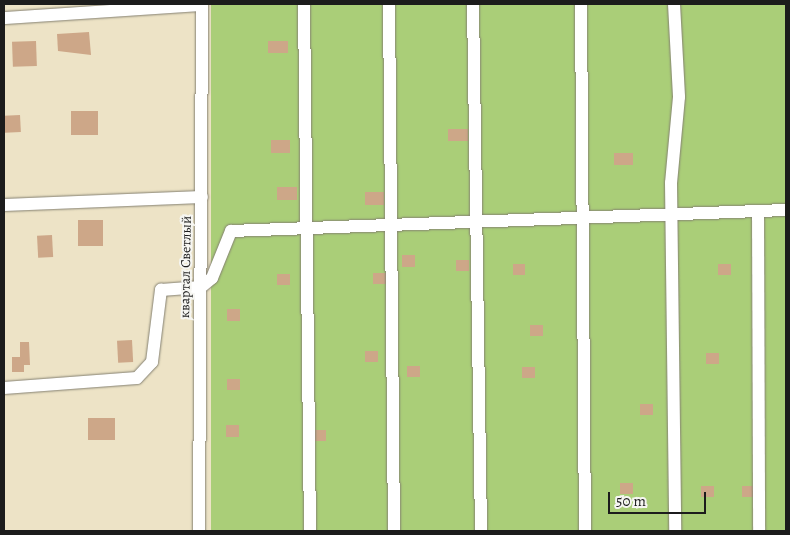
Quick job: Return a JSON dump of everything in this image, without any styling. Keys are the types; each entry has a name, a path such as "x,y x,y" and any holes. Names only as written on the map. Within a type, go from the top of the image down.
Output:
{"street":[{"path":"4,18 202,4"},
{"name":"квартал Светлый","path":"199,531 202,4"},
{"path":"304,4 310,531"},
{"path":"389,4 394,531"},
{"path":"474,4 481,531"},
{"path":"582,4 585,217 585,531"},
{"path":"674,4 679,97 672,214 675,531"},
{"path":"4,205 202,197"},
{"path":"4,388 137,378 152,362 161,290 201,287 215,273 231,231 786,210"},
{"path":"758,211 759,531"}],"green space":[{"path":"211,4 786,4 786,531 211,531"}],"building":[{"path":"89,32 91,55 58,51 57,34"},
{"path":"36,41 37,66 13,67 12,42"},
{"path":"268,41 288,41 288,53 268,53"},
{"path":"71,111 98,111 98,135 71,135"},
{"path":"20,115 21,132 5,133 4,116"},
{"path":"448,129 468,129 468,141 448,141"},
{"path":"271,140 290,140 290,153 271,153"},
{"path":"614,153 633,153 633,165 614,165"},
{"path":"277,187 297,187 297,200 277,200"},
{"path":"365,192 384,192 384,205 365,205"},
{"path":"78,220 103,220 103,246 78,246"},
{"path":"52,235 53,257 38,258 37,236"},
{"path":"402,255 415,255 415,267 402,267"},
{"path":"456,260 469,260 469,271 456,271"},
{"path":"513,264 525,264 525,275 513,275"},
{"path":"718,264 731,264 731,275 718,275"},
{"path":"373,273 386,273 386,284 373,284"},
{"path":"277,274 290,274 290,285 277,285"},
{"path":"227,309 240,309 240,321 227,321"},
{"path":"530,325 543,325 543,336 530,336"},
{"path":"132,340 133,362 118,363 117,341"},
{"path":"20,342 29,342 30,365 24,365 24,372 12,372 12,357 20,357"},
{"path":"365,351 378,351 378,362 365,362"},
{"path":"706,353 719,353 719,364 706,364"},
{"path":"407,366 420,366 420,377 407,377"},
{"path":"522,367 535,367 535,378 522,378"},
{"path":"227,379 240,379 240,390 227,390"},
{"path":"640,404 653,404 653,415 640,415"},
{"path":"88,418 115,418 115,440 88,440"},
{"path":"226,425 239,425 239,437 226,437"},
{"path":"313,430 326,430 326,441 313,441"},
{"path":"620,483 633,483 633,494 620,494"},
{"path":"701,486 714,486 714,497 701,497"},
{"path":"742,486 755,486 755,497 742,497"}]}
